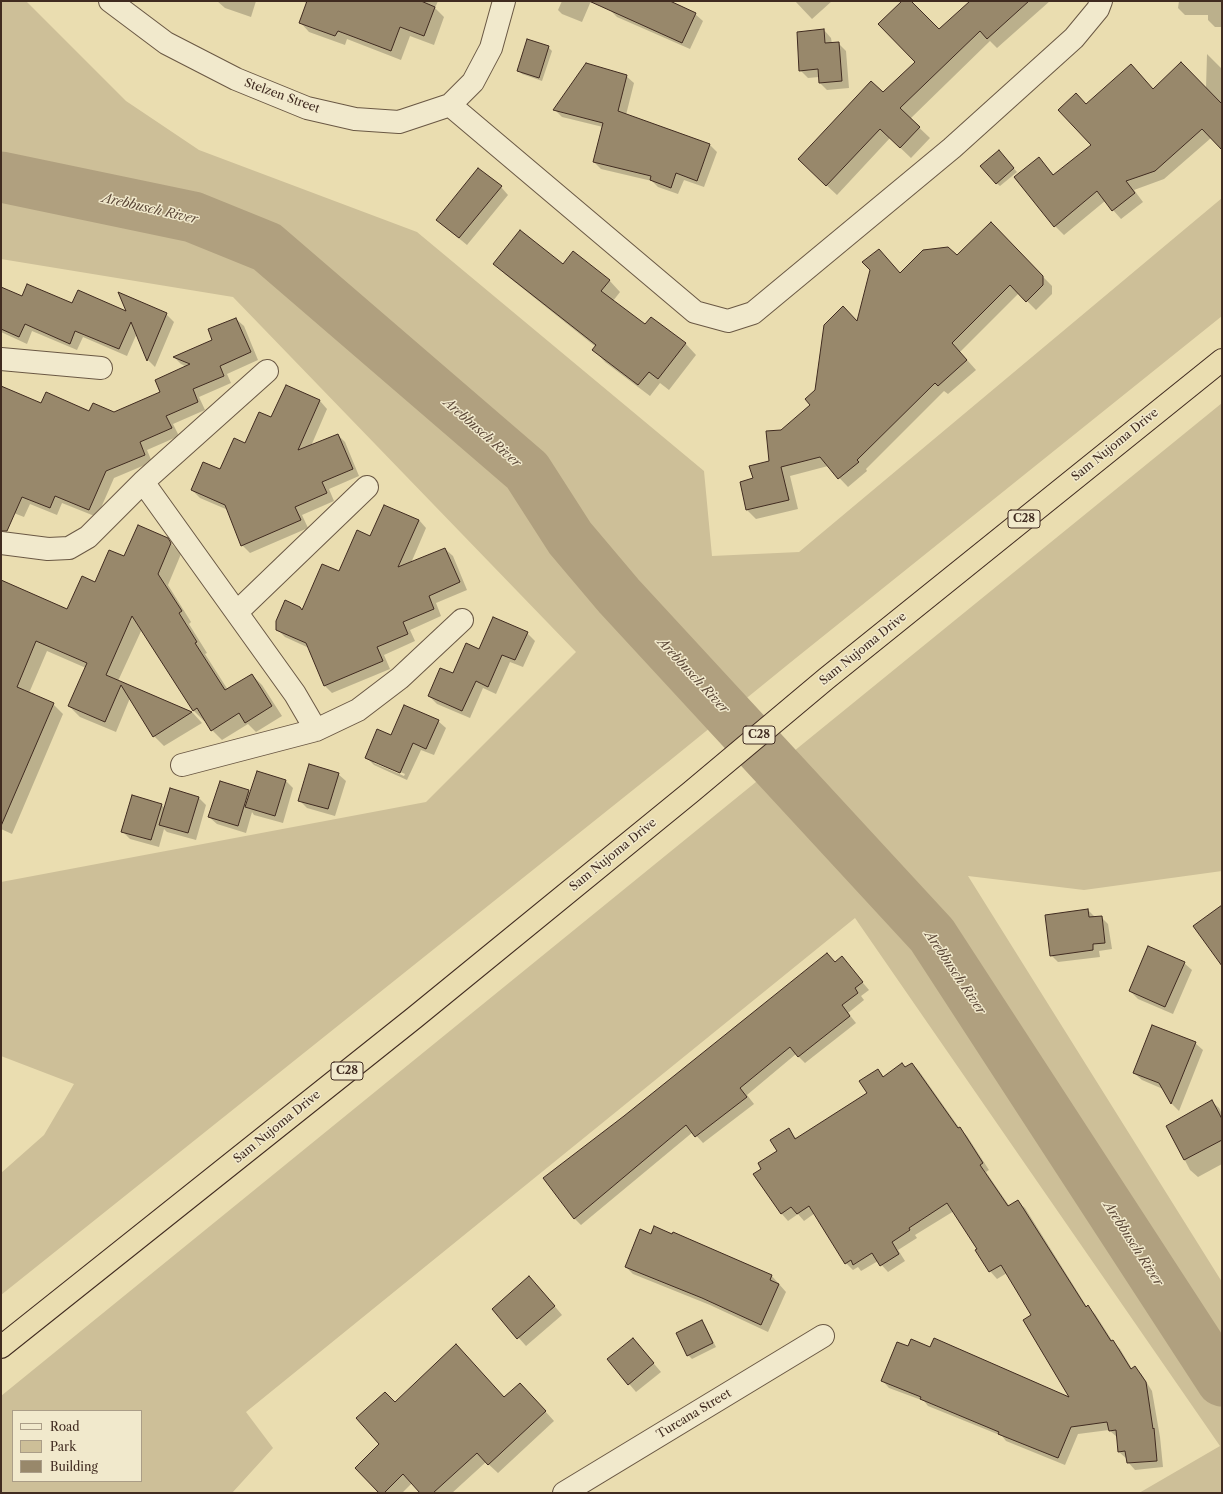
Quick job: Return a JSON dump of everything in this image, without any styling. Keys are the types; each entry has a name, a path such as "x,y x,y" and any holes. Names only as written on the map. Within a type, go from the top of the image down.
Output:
{"highway":[{"name":"Sam Nujoma Drive","path":"1,1347 408,1023 691,792 827,678 1222,360"}],"street":[{"name":"Stelzen Street","path":"110,1 166,43 236,79 307,108 355,119 399,122 450,105 473,82 491,48 504,1"},
{"path":"450,105 695,312 728,321 753,313 952,148 1074,38 1098,9 1101,1"},
{"path":"1,359 101,368"},
{"path":"1,543 48,549 69,548 88,537 143,482 267,370"},
{"path":"143,482 295,694 316,730"},
{"path":"237,612 367,487"},
{"path":"182,765 316,730 358,710 400,678 462,620"},
{"name":"Turcana Street","path":"564,1493 823,1336"}],"green space":[{"path":"1,1 26,1 126,101 199,150 417,232 704,471 712,556 799,552 1222,198 1222,316 668,762 1,1295 1,1173 44,1135 74,1084 1,1056 1,882 426,802 576,652 233,297 1,259"},
{"path":"1222,403 1222,871 1084,890 968,876 1222,1282 1222,1493 1139,1493 1220,1446 855,918 246,1412 273,1448 232,1493 1,1493 1,1396"}],"building":[{"path":"307,1 421,1 435,7 424,36 400,27 391,51 338,31 335,36 299,23"},
{"path":"589,1 670,1 696,13 682,43"},
{"path":"902,1 911,1 939,29 970,1 1029,1 987,39 980,31 900,108 920,127 900,148 880,129 826,186 798,159 871,81 883,92 915,62 878,24"},
{"path":"824,29 825,43 839,42 842,81 819,83 818,69 799,71 797,32"},
{"path":"527,39 549,46 539,78 517,71"},
{"path":"1181,62 1222,104 1222,150 1202,129 1155,171 1126,181 1135,193 1112,211 1097,191 1054,227 1014,177 1039,157 1053,175 1091,145 1058,110 1076,93 1086,104 1131,64 1153,89"},
{"path":"586,63 627,75 618,111 710,144 697,181 676,173 671,188 650,180 651,176 593,162 603,123 553,110"},
{"path":"999,150 1014,168 996,184 980,166"},
{"path":"478,168 502,186 459,238 436,220"},
{"path":"991,222 1043,276 1043,285 1026,302 1010,285 952,343 967,360 938,386 935,383 857,460 859,462 838,479 820,457 781,467 789,500 746,510 740,482 753,478 749,466 769,461 766,431 781,430 810,405 805,399 815,390 824,325 843,306 857,321 870,270 862,262 879,249 900,273 923,250 948,247 957,255"},
{"path":"520,230 563,264 573,251 610,280 601,291 645,324 651,317 686,343 658,379 649,372 638,385 592,350 596,345 493,264"},
{"path":"27,284 72,303 78,290 126,311 118,292 167,313 147,361 131,322 119,349 75,331 70,344 25,324 19,337 1,329 1,287 22,296"},
{"path":"236,318 251,352 220,366 224,376 193,389 198,402 166,416 172,428 140,442 145,455 106,471 89,510 55,496 50,508 22,497 7,531 1,531 1,386 41,403 46,392 89,411 93,403 114,412 160,392 155,380 190,364 173,357 212,340 208,329"},
{"path":"286,385 320,400 298,450 338,434 353,469 322,482 327,493 295,507 301,520 241,546 225,505 191,490 203,462 220,469 234,438 245,443 259,412 271,417"},
{"path":"384,505 419,520 398,567 445,548 460,582 429,596 434,609 403,622 408,634 377,647 383,661 324,686 306,643 276,630 276,621 285,600 300,607 302,610 322,564 339,571 357,530 370,536"},
{"path":"138,525 168,538 171,543 158,574 182,611 179,613 197,642 195,643 225,690 252,674 272,706 245,723 239,713 211,731 197,708 193,711 132,616 106,675 192,712 153,737 121,685 105,722 68,706 87,663 36,641 17,687 54,703 1,826 1,580 67,609 82,576 95,582 109,550 124,556"},
{"path":"493,617 528,632 515,660 502,655 488,687 476,681 462,711 428,696 440,668 453,673 466,643 479,649"},
{"path":"404,705 439,720 426,749 413,743 400,773 365,758 377,729 391,735"},
{"path":"309,764 339,773 328,809 298,801"},
{"path":"257,771 286,780 275,816 245,807"},
{"path":"220,781 249,790 238,826 208,817"},
{"path":"170,788 199,797 188,833 159,825"},
{"path":"132,795 162,804 151,840 121,832"},
{"path":"1222,905 1222,966 1193,926"},
{"path":"1088,909 1089,917 1102,916 1105,943 1093,944 1093,950 1050,956 1045,915"},
{"path":"1148,946 1185,962 1165,1007 1129,991"},
{"path":"827,953 835,962 842,956 863,982 855,988 858,993 842,1005 850,1016 798,1057 790,1047 740,1088 747,1097 695,1137 686,1125 574,1219 543,1178 624,1116"},
{"path":"1152,1025 1196,1042 1171,1104 1159,1083 1133,1073"},
{"path":"902,1063 905,1067 912,1063 958,1128 960,1127 983,1163 980,1165 1008,1206 1018,1200 1086,1307 1088,1305 1111,1341 1113,1340 1131,1369 1135,1366 1146,1382 1153,1429 1154,1428 1157,1461 1127,1463 1125,1451 1118,1452 1116,1430 1109,1431 1107,1422 1071,1427 1058,1458 998,1434 999,1432 881,1381 897,1342 908,1346 911,1339 930,1347 934,1338 1069,1397 1023,1320 1031,1315 1001,1265 989,1272 975,1250 977,1249 947,1203 909,1228 910,1230 892,1242 899,1254 880,1266 872,1253 853,1265 851,1260 845,1264 809,1206 797,1214 791,1207 781,1214 753,1174 761,1169 758,1163 777,1151 770,1140 789,1128 795,1139 867,1093 859,1081 878,1069 883,1077"},
{"path":"1212,1100 1222,1119 1222,1140 1184,1160 1166,1126"},
{"path":"654,1226 672,1234 673,1232 772,1275 770,1280 779,1284 761,1325 702,1298 625,1267 640,1229 651,1234"},
{"path":"529,1276 555,1306 517,1339 492,1309"},
{"path":"702,1320 713,1343 687,1356 676,1333"},
{"path":"633,1338 654,1363 628,1385 607,1359"},
{"path":"456,1344 504,1397 520,1383 546,1411 488,1465 477,1453 433,1493 420,1493 403,1474 384,1493 379,1493 355,1468 379,1444 356,1418 385,1392 395,1402"}],"waterway":[{"name":"Arebbusch River","path":"1,177 193,217 267,247 527,471 570,538 619,596 932,935 1222,1381"}]}
